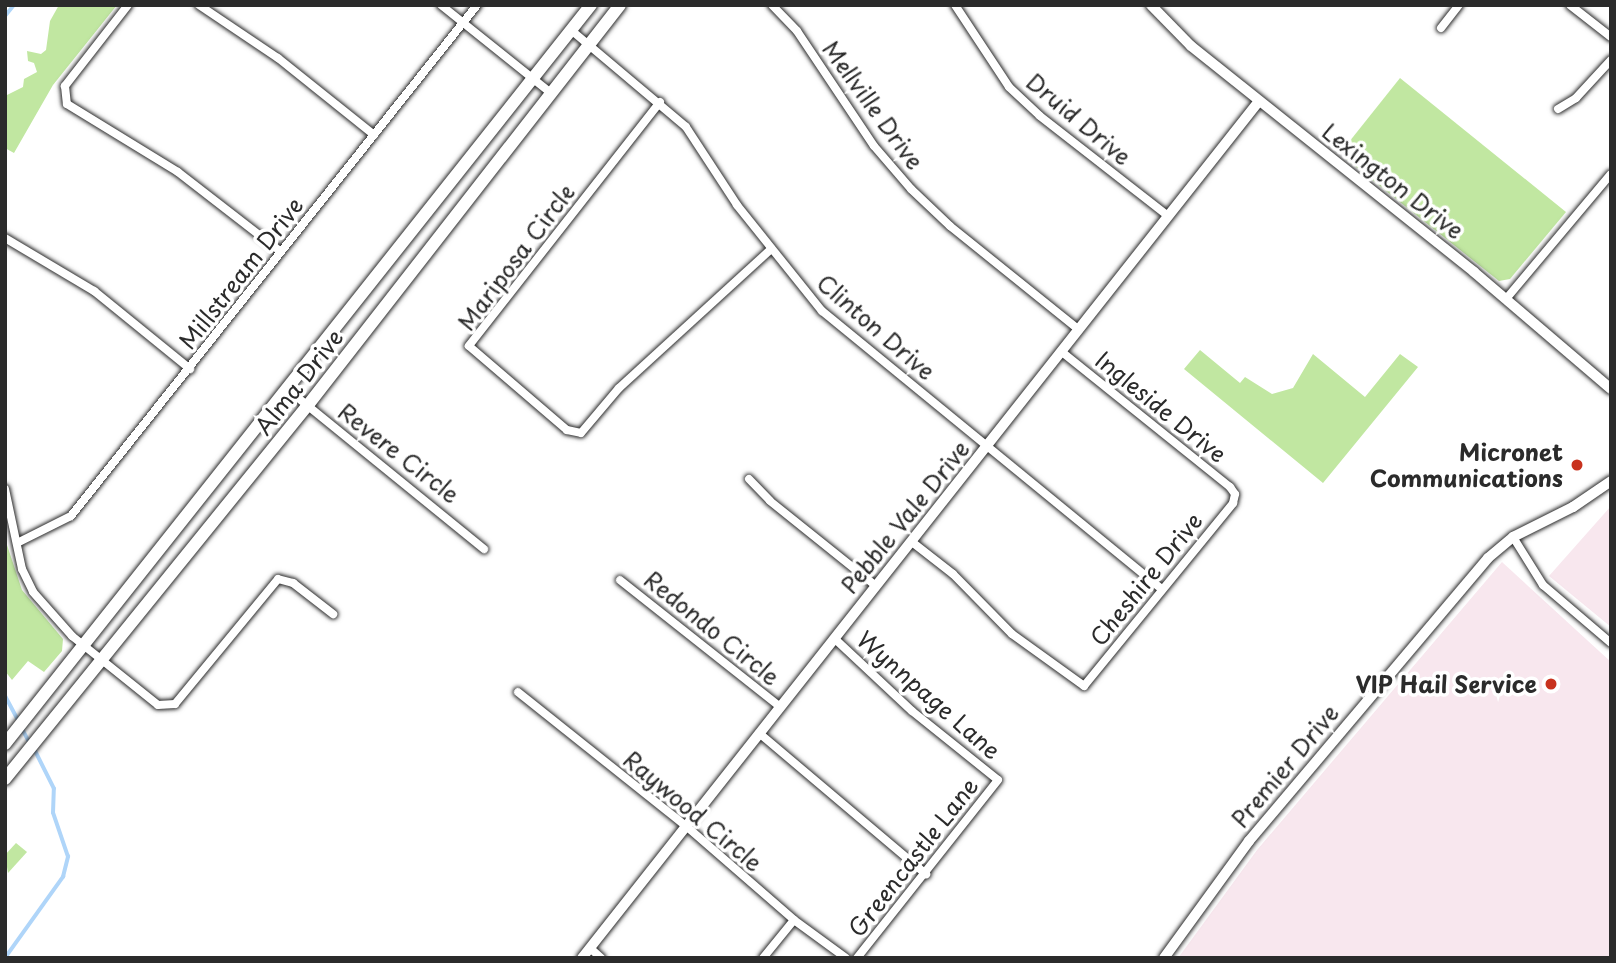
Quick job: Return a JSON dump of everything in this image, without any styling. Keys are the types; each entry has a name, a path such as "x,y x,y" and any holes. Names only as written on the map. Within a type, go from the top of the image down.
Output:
{"main road":[{"name":"Alma Drive","path":"5,744 591,5"},
{"name":"Alma Drive","path":"9,774 308,405 620,5"}],"street":[{"path":"128,5 65,86 67,104 178,172 281,252"},
{"path":"199,5 278,58 373,135"},
{"path":"441,5 551,93"},
{"name":"Millstream Drive","path":"17,543 71,516 477,5"},
{"name":"Mellville Drive","path":"772,5 797,31 874,146 911,189 950,226 1078,329"},
{"name":"Druid Drive","path":"955,5 1009,87 1168,216"},
{"name":"Lexington Drive","path":"1151,5 1187,43 1506,299 1611,389"},
{"path":"1441,28 1459,5"},
{"path":"1570,5 1611,37"},
{"name":"Clinton Drive","path":"571,30 687,127 770,250 827,316 1162,589"},
{"path":"1558,109 1576,98 1611,60"},
{"name":"Pebble Vale Drive","path":"586,953 1259,101"},
{"name":"Mariposa Circle","path":"660,102 470,346 567,430 581,433 620,388 770,250"},
{"path":"1506,299 1611,174"},
{"path":"5,238 93,291 190,369"},
{"name":"Ingleside Drive","path":"1060,351 1235,494"},
{"name":"Revere Circle","path":"287,389 484,549"},
{"path":"749,479 770,501 876,586"},
{"name":"Premier Drive","path":"1164,958 1256,832 1474,574 1513,537 1573,507 1611,481"},
{"path":"5,489 17,543 33,592 51,616 158,705 167,708 175,704 278,579 293,583 333,614"},
{"name":"Cheshire Drive","path":"912,542 953,574 1012,634 1084,686 1233,503 1235,494"},
{"path":"1513,537 1543,585 1611,643"},
{"name":"Redondo Circle","path":"620,580 780,707"},
{"name":"Wynnpage Lane","path":"835,639 912,711 998,780"},
{"name":"Raywood Circle","path":"518,692 686,826 794,920 846,958"},
{"path":"759,733 926,874"},
{"name":"Greencastle Lane","path":"857,958 998,780"},
{"path":"763,958 794,920"},
{"path":"586,953 601,958"}],"shaded area":[{"path":"1611,506 1611,627 1549,576"},
{"path":"1502,562 1611,662 1611,958 1178,958 1257,850"}],"green space":[{"path":"59,5 117,5 53,85 14,153 5,148 5,96 23,87 24,79 37,72 34,63 28,61 27,51 41,54 46,50 50,21"},
{"path":"1400,78 1566,212 1510,279 1499,281 1346,159 1349,142"},
{"path":"1200,350 1240,383 1245,377 1272,394 1293,388 1313,354 1365,397 1400,354 1418,367 1323,483 1184,369"},
{"path":"5,539 22,590 63,639 62,651 44,672 28,661 12,680 5,671"},
{"path":"16,843 27,852 8,873 5,855"}],"waterway":[{"path":"5,16 14,5"},
{"path":"5,695 19,721"},
{"path":"22,728 30,743"},
{"path":"5,958 63,877 68,857 53,813 54,789 34,749"}],"place":[{"name":"Micronet Communications","path":"1577,465"},
{"name":"VIP Hail Service","path":"1551,684"}]}
